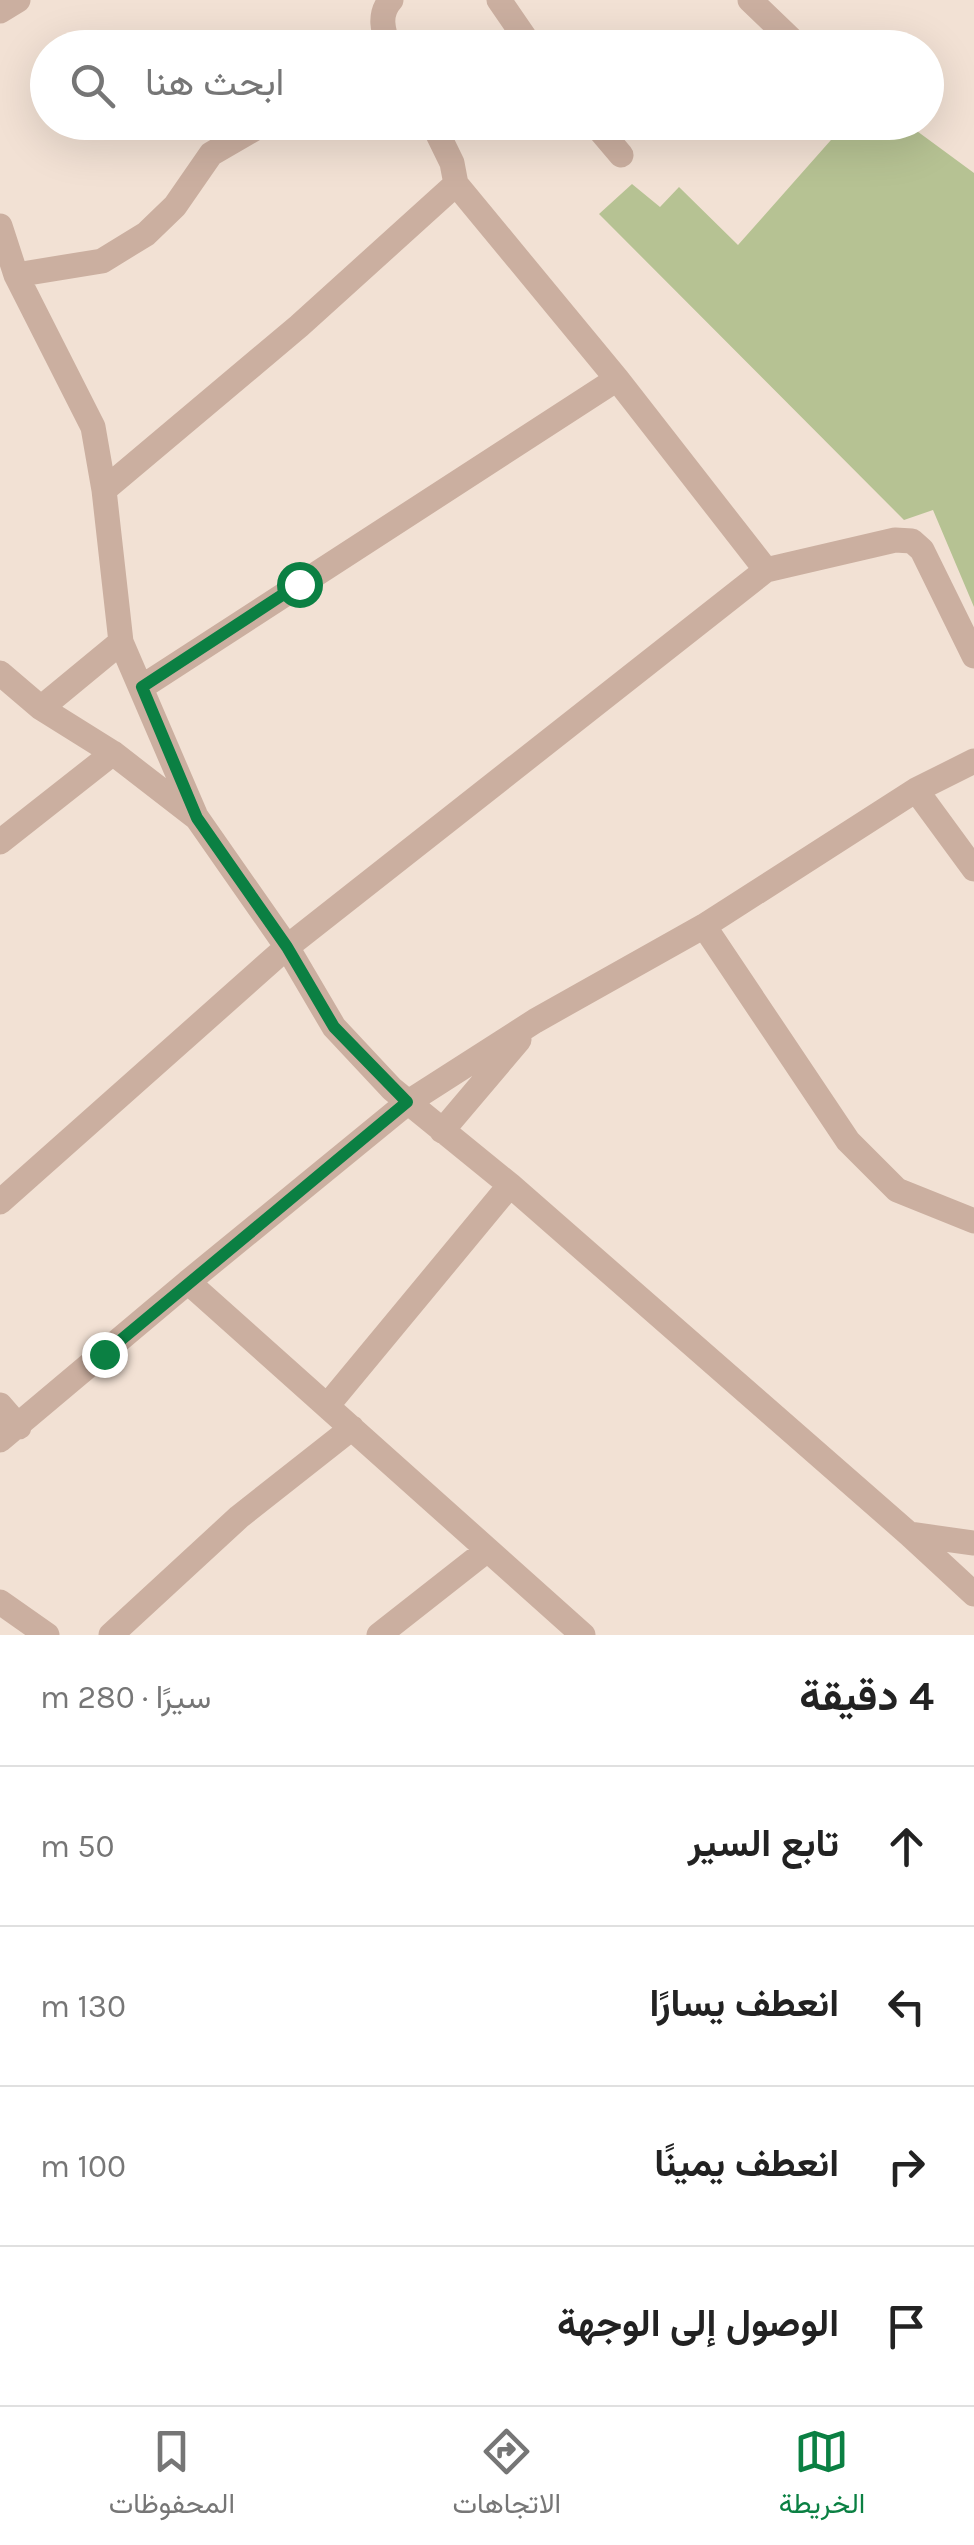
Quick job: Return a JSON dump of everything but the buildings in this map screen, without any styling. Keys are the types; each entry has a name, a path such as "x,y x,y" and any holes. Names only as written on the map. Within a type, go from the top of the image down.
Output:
{"street":[{"path":"0,10 18,0"},
{"path":"383,30 384,10 391,0"},
{"path":"499,0 520,30"},
{"path":"750,0 783,30"},
{"path":"16,275 102,261 146,234 174,206 211,154 235,140"},
{"path":"441,140 452,162 456,184 617,379 766,570"},
{"path":"608,140 621,155"},
{"path":"104,490 300,326 456,184"},
{"path":"0,226 16,275 93,427 122,642 197,818 287,947 334,1027 407,1102 510,1184 974,1594"},
{"path":"142,687 617,379"},
{"path":"0,1202 287,947 766,570 895,540 912,541 922,550 974,656"},
{"path":"41,708 122,642"},
{"path":"0,673 41,708 113,753 197,818"},
{"path":"0,842 113,753"},
{"path":"0,1405 10,1434 407,1102 534,1021 704,926 916,790 974,760"},
{"path":"916,790 974,870"},
{"path":"704,926 848,1141 897,1190 974,1222"},
{"path":"442,1131 534,1021"},
{"path":"327,1406 510,1184"},
{"path":"188,1282 583,1635"},
{"path":"111,1635 239,1517 352,1428"},
{"path":"910,1534 974,1543"},
{"path":"379,1635 486,1550"},
{"path":"0,1602 47,1635"}],"green space":[{"path":"831,140 929,140 974,173 974,607 933,510 904,520 599,214 632,184 660,207 679,187 738,245"}],"route":[{"path":"104,1354 407,1102 334,1027 287,947 197,818 142,687 299,584"}]}
